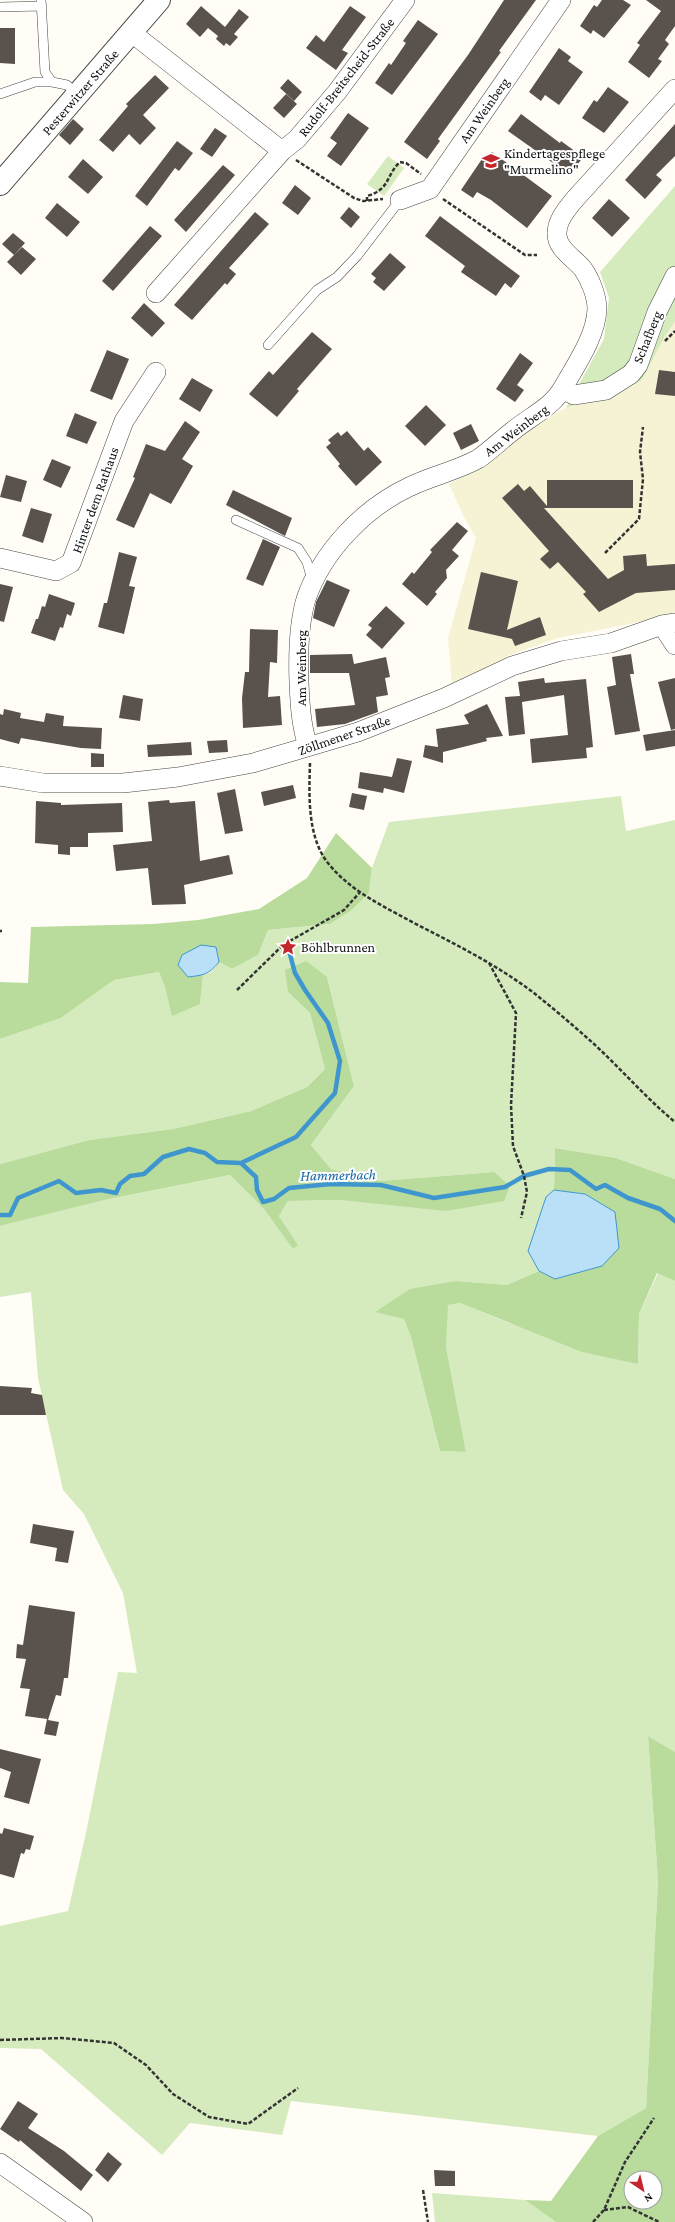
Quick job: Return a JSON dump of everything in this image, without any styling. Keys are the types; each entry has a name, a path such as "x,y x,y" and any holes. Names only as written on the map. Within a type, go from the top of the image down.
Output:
{"street":[{"name":"Pesterwitzer Straße","path":"0,184 160,0"},
{"name":"Rudolf-Breitscheid-Straße","path":"156,293 288,155 297,140 337,92 405,0"},
{"name":"Am Weinberg","path":"392,199 430,189 436,189 561,0"},
{"path":"132,33 288,155"},
{"name":"Am Weinberg","path":"309,752 303,733 298,666 301,625 306,600 315,577 351,529 371,511 407,488 478,458 550,404 562,389 593,329 597,308 592,287 584,271 560,246 556,234 559,224 565,212 575,199 675,89"},
{"name":"Schafberg","path":"562,389 574,395 606,390 631,374 638,365 657,312 675,276"},
{"name":"Hinter dem Rathaus","path":"0,558 56,571 71,563 124,421 156,372"},
{"path":"668,624 675,645"},
{"name":"Zöllmener Straße","path":"0,776 43,783 66,784 141,782 309,752 444,698 512,666 561,651 612,643 668,624"},
{"path":"0,2163 82,2222"}],"lane":[{"path":"0,7 42,3 45,72 52,82"},
{"path":"0,94 36,82 52,82 67,85 77,94"},
{"path":"268,346 317,290 337,277 357,256 392,199"},
{"path":"236,520 298,548 307,562 310,573 315,577"}],"path":[{"path":"288,155 354,198 367,201 392,199"},
{"path":"367,201 367,196 378,192 385,187 400,162 406,163 436,189 525,254 537,255"},
{"path":"606,553 639,519 643,478 640,452 643,427"},
{"path":"309,752 310,810 318,847 327,862 344,881 360,892 489,963 533,993 594,1044 654,1105 675,1122"},
{"path":"237,990 283,946 344,910 360,892"},
{"path":"283,946 287,948"},
{"path":"489,963 516,1013 511,1105 513,1146 528,1192 521,1218"},
{"path":"0,2040 62,2038 114,2043 146,2065 173,2094 209,2117 248,2124 298,2088"},
{"path":"593,2222 604,2210 625,2162 654,2118"},
{"path":"423,2190 428,2222"},
{"path":"604,2210 628,2206 659,2222"}],"shaded area":[{"path":"675,322 675,615 558,638 510,655 452,684 448,638 476,538 464,517 449,484 484,464 541,421 566,408 598,397 665,336"}],"green space":[{"path":"388,156 404,168 384,196 367,184"},
{"path":"675,186 675,322 665,336 642,380 566,408 604,339 609,298 600,272"},
{"path":"621,796 626,831 675,820 675,1179 616,1158 555,1148 554,1190 546,1197 528,1251 539,1271 507,1285 456,1281 375,1311 404,1319 411,1337 440,1451 466,1452 446,1347 447,1305 460,1303 509,1323 638,1364 639,1314 658,1273 675,1281 675,1752 648,1736 658,1881 646,2108 598,2136 291,2101 282,2135 190,2123 162,2155 41,2049 0,2048 0,1926 68,1911 86,1833 118,1672 137,1673 123,1593 84,1514 63,1490 38,1378 31,1292 0,1297 0,1226 109,1199 230,1175 264,1209 293,1248 298,1245 279,1216 288,1201 341,1200 494,1172 380,1181 331,1169 311,1145 354,1086 327,977 288,992 310,1013 325,1069 307,1087 251,1111 173,1129 89,1140 0,1164 0,1039 61,1018 114,980 159,972 165,987 200,1004 203,975 211,972 219,962 232,969 258,955 268,930 330,924 352,910 369,893 372,868 389,822"},
{"path":"336,833 372,868 369,893 352,910 330,924 268,930 258,955 232,969 219,962 216,947 188,976 203,975 200,1004 172,1016 165,987 159,972 114,980 61,1018 0,1039 0,982 28,983 31,927 154,924 198,920 259,909 307,878"},
{"path":"306,961 327,977 354,1086 311,1145 331,1169 380,1181 494,1172 510,1186 504,1201 446,1211 341,1200 288,1201 279,1216 298,1245 293,1249 264,1209 230,1175 109,1199 0,1226 0,1164 89,1140 173,1129 251,1111 307,1087 325,1069 310,1013 288,992 285,970"},
{"path":"555,1148 616,1158 675,1179 675,1281 657,1273 639,1314 638,1364 582,1352 460,1303 448,1305 446,1347 466,1452 440,1451 411,1337 404,1319 375,1312 410,1289 456,1281 507,1285 539,1271 555,1279 585,1194 554,1190"},
{"path":"648,1736 675,1752 675,2222 556,2222 525,2200 551,2201 598,2136 646,2108 658,1881"},
{"path":"432,2193 525,2200 556,2222 435,2222"}],"water":[{"path":"201,945 216,947 219,962 212,970 205,974 188,977 178,965 182,955"},
{"path":"554,1190 585,1194 615,1212 619,1248 602,1266 555,1279 539,1271 528,1251 546,1197"}],"building":[{"path":"504,0 536,0 499,51 501,52 438,139 440,141 427,159 404,142 468,55"},
{"path":"602,0 623,0 631,5 604,38 593,30 591,34 580,26 594,5 597,7"},
{"path":"646,0 675,0 675,26 665,40 669,44 658,59 662,61 649,78 628,62 640,45 637,43 661,11"},
{"path":"201,6 225,27 239,9 249,17 234,34 238,37 230,46 226,43 224,46 216,39 218,36 208,28 200,37 186,24"},
{"path":"350,6 366,17 342,50 348,53 336,70 306,48 316,35 324,42"},
{"path":"418,20 438,34 392,95 375,83 389,63 391,65 406,43 403,41"},
{"path":"0,28 15,28 15,64 0,63"},
{"path":"559,48 571,57 568,61 583,72 559,105 545,95 541,101 529,92"},
{"path":"155,75 169,88 143,115 156,128 140,145 129,134 113,152 99,140 128,106 126,104"},
{"path":"288,79 302,92 294,101 280,88"},
{"path":"608,87 629,102 604,133 582,118 594,100 597,102"},
{"path":"286,94 297,104 284,118 273,108"},
{"path":"348,113 369,128 341,166 327,156 337,143 330,138"},
{"path":"521,114 560,143 561,141 583,157 570,175 508,131"},
{"path":"73,119 84,129 70,145 59,135"},
{"path":"675,124 675,156 656,175 662,180 645,199 625,180"},
{"path":"215,128 227,136 212,157 200,149"},
{"path":"177,141 193,153 179,171 175,168 147,206 135,196"},
{"path":"492,152 552,196 527,228 491,200 477,192 473,198 461,190 482,159 486,161"},
{"path":"83,159 103,177 88,194 68,177"},
{"path":"223,165 235,175 186,232 174,220"},
{"path":"295,185 311,198 298,215 282,203"},
{"path":"609,199 630,218 612,237 592,218"},
{"path":"57,203 80,222 67,237 45,218"},
{"path":"349,207 360,217 351,228 340,218"},
{"path":"255,212 269,224 229,268 236,274 227,285 225,283 192,320 174,305"},
{"path":"440,216 520,276 511,288 505,283 496,296 461,272 465,266 425,236"},
{"path":"150,226 162,236 113,291 102,281"},
{"path":"13,233 25,243 14,255 2,244"},
{"path":"22,247 36,259 21,275 7,262"},
{"path":"390,253 406,267 384,291 373,282 376,278 371,274"},
{"path":"144,303 165,323 152,337 131,318"},
{"path":"312,332 332,349 297,389 299,391 277,417 249,394 269,371 273,375"},
{"path":"107,350 129,359 112,400 90,391"},
{"path":"520,353 533,363 517,385 524,390 515,402 496,389"},
{"path":"659,370 675,372 675,396 655,394"},
{"path":"192,378 213,390 200,412 179,399"},
{"path":"426,405 446,425 425,446 405,426"},
{"path":"75,413 97,422 87,444 66,436"},
{"path":"185,421 200,432 182,459 193,466 171,504 150,493 134,528 116,520 135,478 133,477 146,444 165,451"},
{"path":"471,424 479,441 461,450 453,433"},
{"path":"347,431 364,451 368,447 382,462 356,486 338,466 340,464 326,447 331,443 328,440 338,432 341,436"},
{"path":"52,459 71,467 61,488 43,480"},
{"path":"6,475 27,481 21,502 0,497"},
{"path":"547,480 633,480 633,508 544,508 608,579 624,570 623,556 646,554 647,566 675,564 675,590 636,593 599,612 583,594 586,592 558,562 550,569 540,559 549,551 502,498 518,484 524,491 530,486 547,506"},
{"path":"233,490 292,518 285,536 226,505"},
{"path":"31,508 52,514 43,543 22,536"},
{"path":"457,522 468,531 452,550 459,556 446,570 447,578 435,592 437,594 427,606 402,584 412,572 414,574 432,552 430,550"},
{"path":"263,539 280,547 263,586 246,579"},
{"path":"119,552 137,557 129,586 135,587 124,634 98,627 104,603 107,603"},
{"path":"481,572 518,581 507,630 540,617 546,635 515,646 512,639 468,629"},
{"path":"327,580 350,590 334,627 313,618 316,602"},
{"path":"0,584 13,587 4,622 0,621"},
{"path":"49,594 75,603 71,616 67,614 63,628 60,627 55,641 31,633 36,619 38,619 42,606 45,607"},
{"path":"386,606 405,623 382,649 366,635 372,628 368,625"},
{"path":"250,629 278,630 277,663 270,662 268,697 280,696 282,725 243,728 242,698 245,672 249,672"},
{"path":"352,654 354,664 386,657 390,677 385,678 388,695 376,697 378,712 345,724 317,727 315,709 355,705 349,673 310,673 310,655"},
{"path":"631,654 634,674 630,674 640,731 615,735 607,687 616,685 612,657"},
{"path":"544,678 545,683 586,679 593,747 586,748 587,758 532,763 530,739 568,735 564,695 522,702 525,734 509,736 505,697 520,696 518,682"},
{"path":"675,678 675,729 671,730 658,682"},
{"path":"123,695 143,699 140,721 119,718"},
{"path":"487,704 503,736 486,738 487,741 443,752 443,763 423,757 425,745 438,747 436,729 469,724 464,715"},
{"path":"4,709 21,713 20,718 44,722 46,713 64,716 63,726 102,728 101,749 81,748 21,738 19,744 0,739 0,714 3,715"},
{"path":"675,730 675,746 646,751 643,735"},
{"path":"227,740 228,752 209,753 207,741"},
{"path":"191,742 192,755 148,757 147,745"},
{"path":"91,753 104,754 104,767 91,767"},
{"path":"397,758 412,761 404,793 384,788 383,793 358,788 360,772 392,777"},
{"path":"293,785 296,798 264,806 261,792"},
{"path":"235,789 243,831 225,834 217,793"},
{"path":"352,793 367,796 364,810 349,807"},
{"path":"169,800 170,803 195,801 200,861 229,855 233,874 184,885 186,904 152,905 148,868 116,871 113,845 152,841 148,802"},
{"path":"36,801 61,803 61,805 122,803 123,832 88,833 88,847 70,847 70,855 58,854 58,845 35,843"},
{"path":"0,1386 32,1388 31,1393 42,1395 46,1415 0,1415"},
{"path":"33,1524 74,1531 68,1563 55,1561 57,1548 30,1543"},
{"path":"29,1605 75,1612 68,1678 64,1678 61,1696 56,1695 48,1720 59,1722 56,1736 44,1734 47,1719 25,1716 30,1689 20,1688 26,1659 16,1658 17,1644 23,1645"},
{"path":"0,1749 41,1759 29,1804 4,1797 11,1772 0,1768"},
{"path":"4,1828 34,1836 30,1850 26,1849 24,1854 21,1853 14,1878 0,1874 0,1833 2,1834"},
{"path":"18,2101 38,2114 28,2128 64,2151 93,2175 81,2191 20,2140 19,2142 0,2129"},
{"path":"108,2152 122,2164 108,2182 95,2170"},
{"path":"434,2170 455,2171 455,2186 435,2186"}],"waterway":[{"path":"241,1163 296,1137 335,1093 340,1061 328,1023 295,973 288,947"},
{"name":"Hammerbach","path":"0,1215 10,1215 18,1198 59,1181 76,1193 101,1190 116,1193 120,1184 130,1176 144,1174 163,1157 189,1149 205,1153 217,1162 241,1163 256,1177 257,1190 263,1202 274,1199 289,1188 331,1184 381,1185 434,1198 505,1187 524,1176 549,1169 570,1170 596,1189 605,1185 628,1198 660,1209 675,1221"}],"place":[{"name":"Kindertagespflege \"Murmelino\"","path":"491,161"},
{"name":"Böhlbrunnen","path":"288,947"}]}
